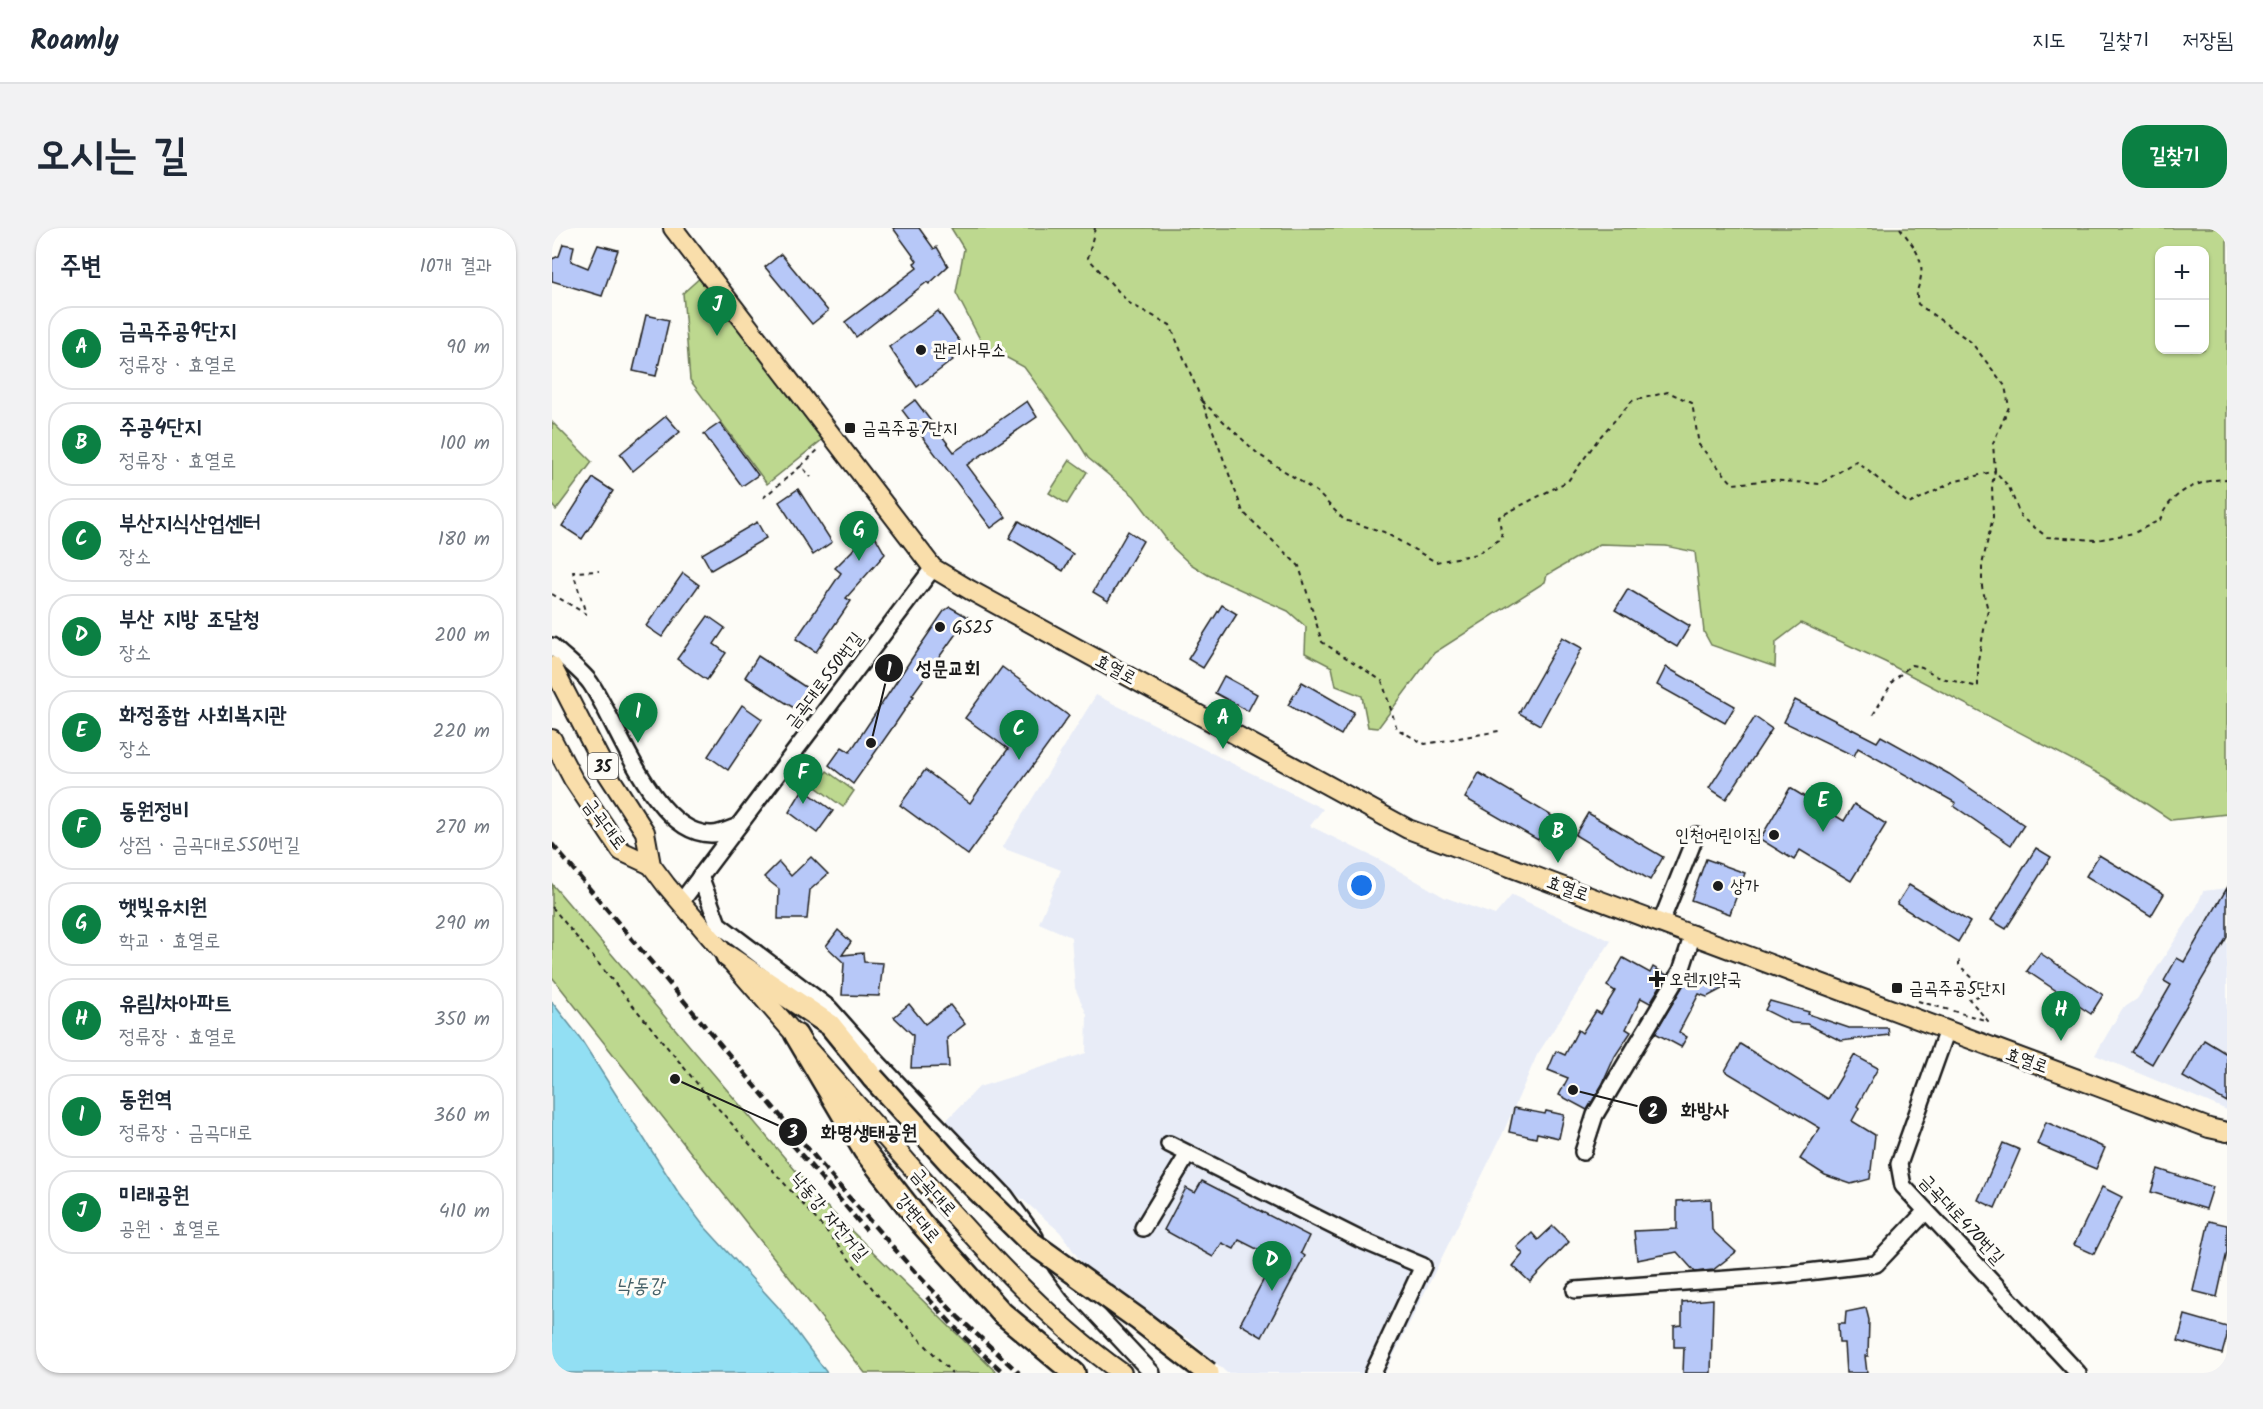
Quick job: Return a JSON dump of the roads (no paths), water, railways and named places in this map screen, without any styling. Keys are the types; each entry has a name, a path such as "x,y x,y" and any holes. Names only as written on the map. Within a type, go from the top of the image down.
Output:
{"highway":[{"path":"727,956 830,1025 873,1078 952,1166 1028,1240 1138,1319 1208,1373"},
{"name":"강변대로","path":"796,1035 864,1150 921,1223 1002,1313 1074,1373"}],"main road":[{"name":"효열로","path":"673,228 831,438 933,568 1408,829 2209,1128 2227,1132"},
{"name":"금곡대로","path":"552,666 607,773 645,832 651,865"},
{"name":"금곡대로","path":"552,740 573,779 621,851 651,865 796,1035 1010,1276 1053,1318 1122,1373"}],"street":[{"name":"금곡대로550번길","path":"685,907 700,876 933,568"},
{"path":"552,646 590,682 644,781 671,818 683,827 705,834 714,835 738,826"},
{"path":"1660,922 1696,836"},
{"path":"700,876 718,924"},
{"name":"금곡대로","path":"685,907 718,924 829,1008 878,1063 1005,1196 1074,1290 1152,1373"},
{"path":"1583,1152 1595,1115 1681,971 1693,934"},
{"name":"금곡대로470번길","path":"1947,1030 1899,1164 1903,1186 2078,1373"},
{"path":"1169,1144 1359,1239 1423,1266 1373,1373"},
{"path":"1143,1228 1188,1154"},
{"path":"1575,1290 1782,1275 1876,1264 1926,1211"}],"water":[{"name":"낙동강","path":"552,1002 580,1038 678,1192 703,1225 779,1308 827,1373 552,1373"}],"railway":[{"path":"552,844 847,1195 959,1318 1019,1373"},
{"path":"792,1144 866,1230"},
{"path":"927,1297 963,1336 1004,1373"}],"place":[{"name":"미래공원","path":"717,336"},
{"name":"관리사무소","path":"921,350"},
{"name":"금곡주공7단지","path":"850,428"},
{"name":"햇빛유치원","path":"859,561"},
{"name":"GS25","path":"940,627"},
{"name":"동원역","path":"638,743"},
{"name":"성문교회","path":"871,743"},
{"name":"금곡주공9단지","path":"1223,749"},
{"name":"부산지식산업센터","path":"1019,760"},
{"name":"동원정비","path":"803,804"},
{"name":"화정종합 사회복지관","path":"1823,832"},
{"name":"인천어린이집","path":"1774,835"},
{"name":"주공4단지","path":"1558,863"},
{"name":"상가","path":"1718,886"},
{"name":"오렌지약국","path":"1657,979"},
{"name":"금곡주공5단지","path":"1897,988"},
{"name":"유림1차아파트","path":"2061,1041"},
{"name":"화명생태공원","path":"675,1079"},
{"name":"화방사","path":"1573,1090"},
{"name":"부산 지방 조달청","path":"1272,1291"}]}
